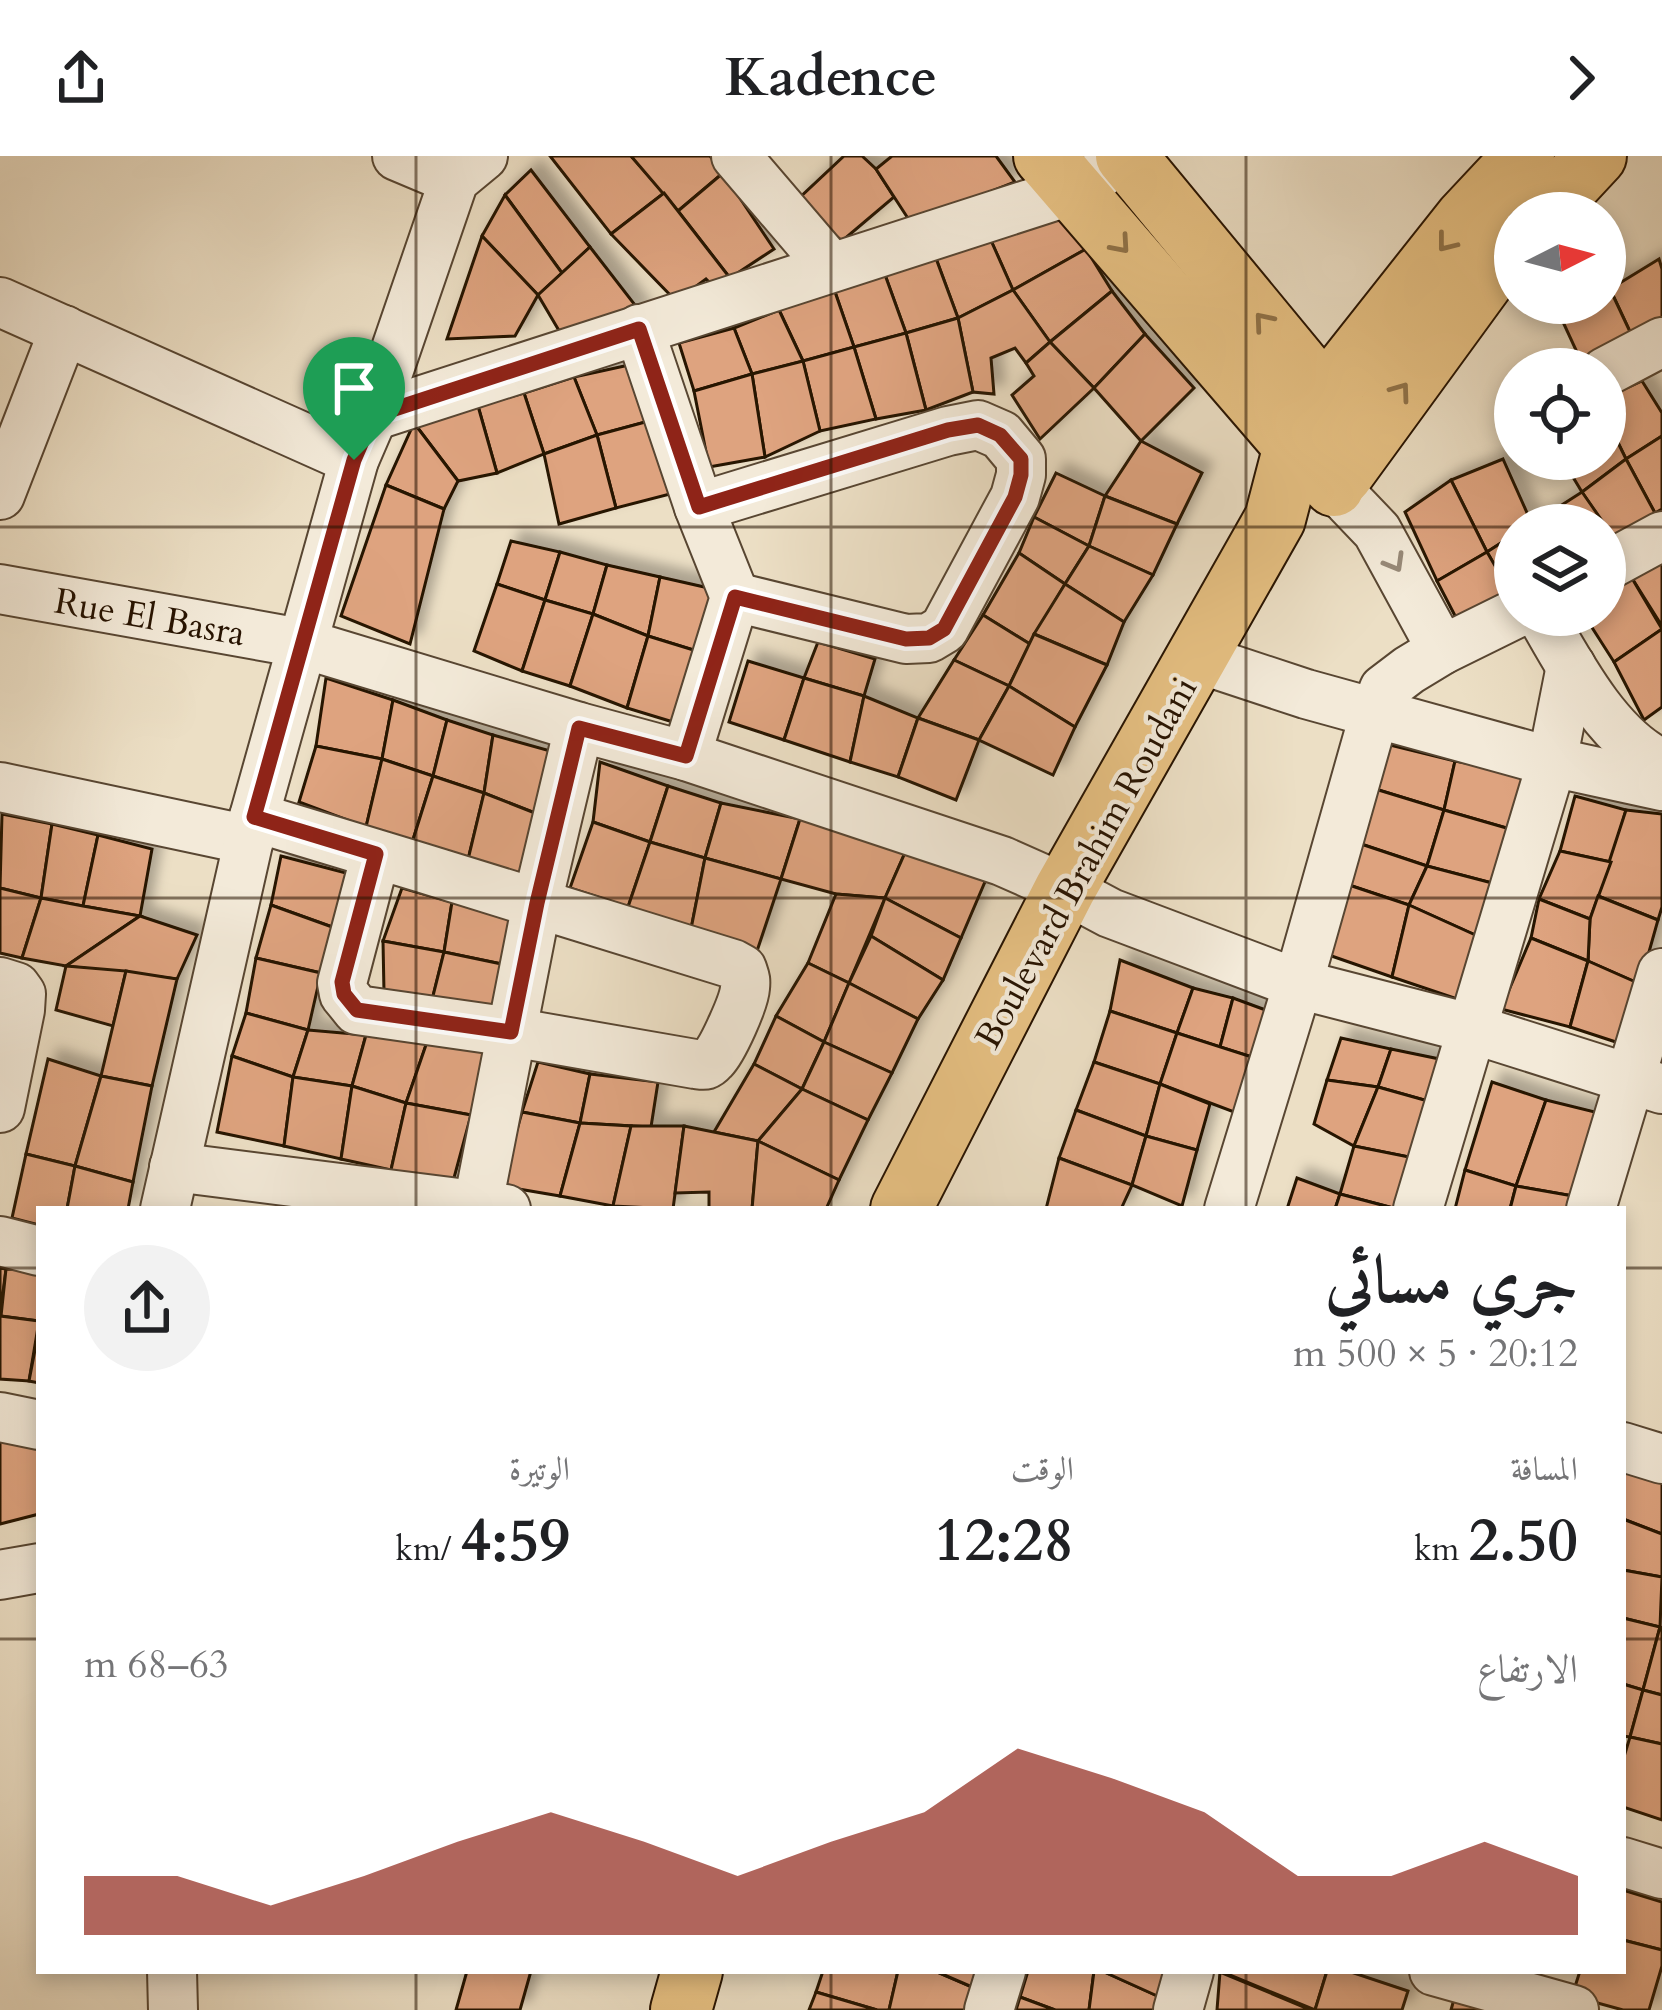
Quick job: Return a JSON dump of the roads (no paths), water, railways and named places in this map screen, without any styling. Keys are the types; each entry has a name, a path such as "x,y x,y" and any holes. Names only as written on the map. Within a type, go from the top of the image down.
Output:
{"main road":[{"name":"Boulevard Brahim Roudani","path":"904,1206 1065,889 1275,519 1329,444 1465,219 1524,156"},
{"path":"1562,192 1595,156"},
{"path":"1129,157 1329,444"},
{"path":"1059,173 1329,444"},
{"name":"Boulevard Brahim Roudani","path":"1329,444 1494,268"},
{"path":"681,2010 691,1974"}],"street":[{"path":"398,156 469,168 354,460 251,828 169,1188 475,1206"},
{"path":"736,156 831,267"},
{"path":"373,416 831,267 1059,173 1129,157"},
{"path":"0,302 354,460"},
{"path":"639,329 735,597 686,756"},
{"path":"0,495 64,330"},
{"path":"1626,362 1662,342"},
{"path":"699,507 948,430 978,425 1000,435 1021,459 1015,497 944,629 929,638 906,639 735,597"},
{"path":"1329,444 1442,650"},
{"path":"1626,556 1662,536"},
{"name":"Rue El Basra","path":"0,589 301,643 686,756 1002,861 1126,920 1298,983 1473,1029 1645,1084"},
{"path":"1230,1206 1384,688 1442,650 1494,624"},
{"path":"1197,658 1306,694 1552,762 1662,786 1661,762 1633,746 1571,667 1553,636"},
{"path":"1419,1206 1552,762 1571,667"},
{"path":"492,1206 511,1032 579,728"},
{"path":"0,787 251,828 376,854 733,964 742,969 745,995 721,1048 706,1065 357,1010 344,994 342,982 376,854"},
{"path":"1592,1206 1645,1084 1662,973"},
{"path":"0,982 21,994 0,1108"},
{"path":"0,1241 36,1250"},
{"path":"0,1417 36,1425"},
{"path":"1626,1448 1662,1459"},
{"path":"0,1575 36,1569"},
{"path":"1626,1863 1662,1874"},
{"path":"172,1974 172,2010"},
{"path":"989,2010 1000,1974"},
{"path":"1178,2010 1189,1974"},
{"path":"1423,2010 1433,1974"},
{"path":"1445,1974 1574,2010"}]}
